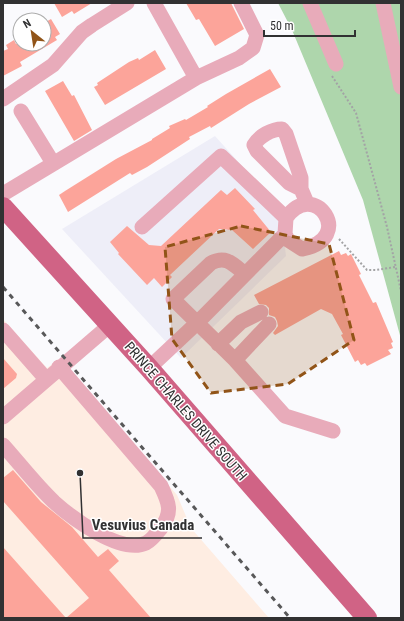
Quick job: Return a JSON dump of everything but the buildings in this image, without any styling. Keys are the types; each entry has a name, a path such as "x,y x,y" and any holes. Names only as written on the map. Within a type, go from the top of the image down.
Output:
{"main road":[{"name":"PRINCE CHARLES DRIVE SOUTH","path":"3,206 149,368 367,618"}],"street":[{"path":"3,99 53,65 82,32 127,3"},
{"path":"154,3 196,78"},
{"path":"3,194 196,78 239,58 252,48 258,35 241,3"},
{"path":"310,3 336,64"},
{"path":"383,3 398,61 401,87"},
{"path":"21,111 53,163"},
{"path":"142,227 221,156 286,218"},
{"path":"300,189 307,203"},
{"path":"307,203 317,206 324,212 330,230 326,238 319,243 302,249 288,240 285,234 286,218 291,211 298,206 307,203"},
{"path":"149,368 197,323 285,234"},
{"path":"245,274 227,259 218,259 211,263 173,299 236,360 285,416 333,431"},
{"path":"218,344 241,322 265,318 236,360"},
{"path":"3,417 110,325"},
{"path":"3,330 46,379"},
{"path":"3,445 53,502 78,521 107,538 118,543 132,546 146,543 164,524 168,517 169,509 161,486 60,367"}],"path":[{"path":"356,113 401,291"},
{"path":"330,230 367,270 395,267"}],"highlighted area":[{"path":"241,226 329,244 354,340 288,384 211,393 172,339 165,247"}],"shaded area":[{"path":"215,136 280,208 286,256 181,358 62,229"},
{"path":"3,319 47,368 59,359 177,495 191,528 269,618 3,618"}],"green space":[{"path":"278,3 401,3 401,339 363,200 292,30"}],"railway":[{"path":"3,287 290,618"}],"place":[{"name":"Vesuvius Canada","path":"80,473"}]}
